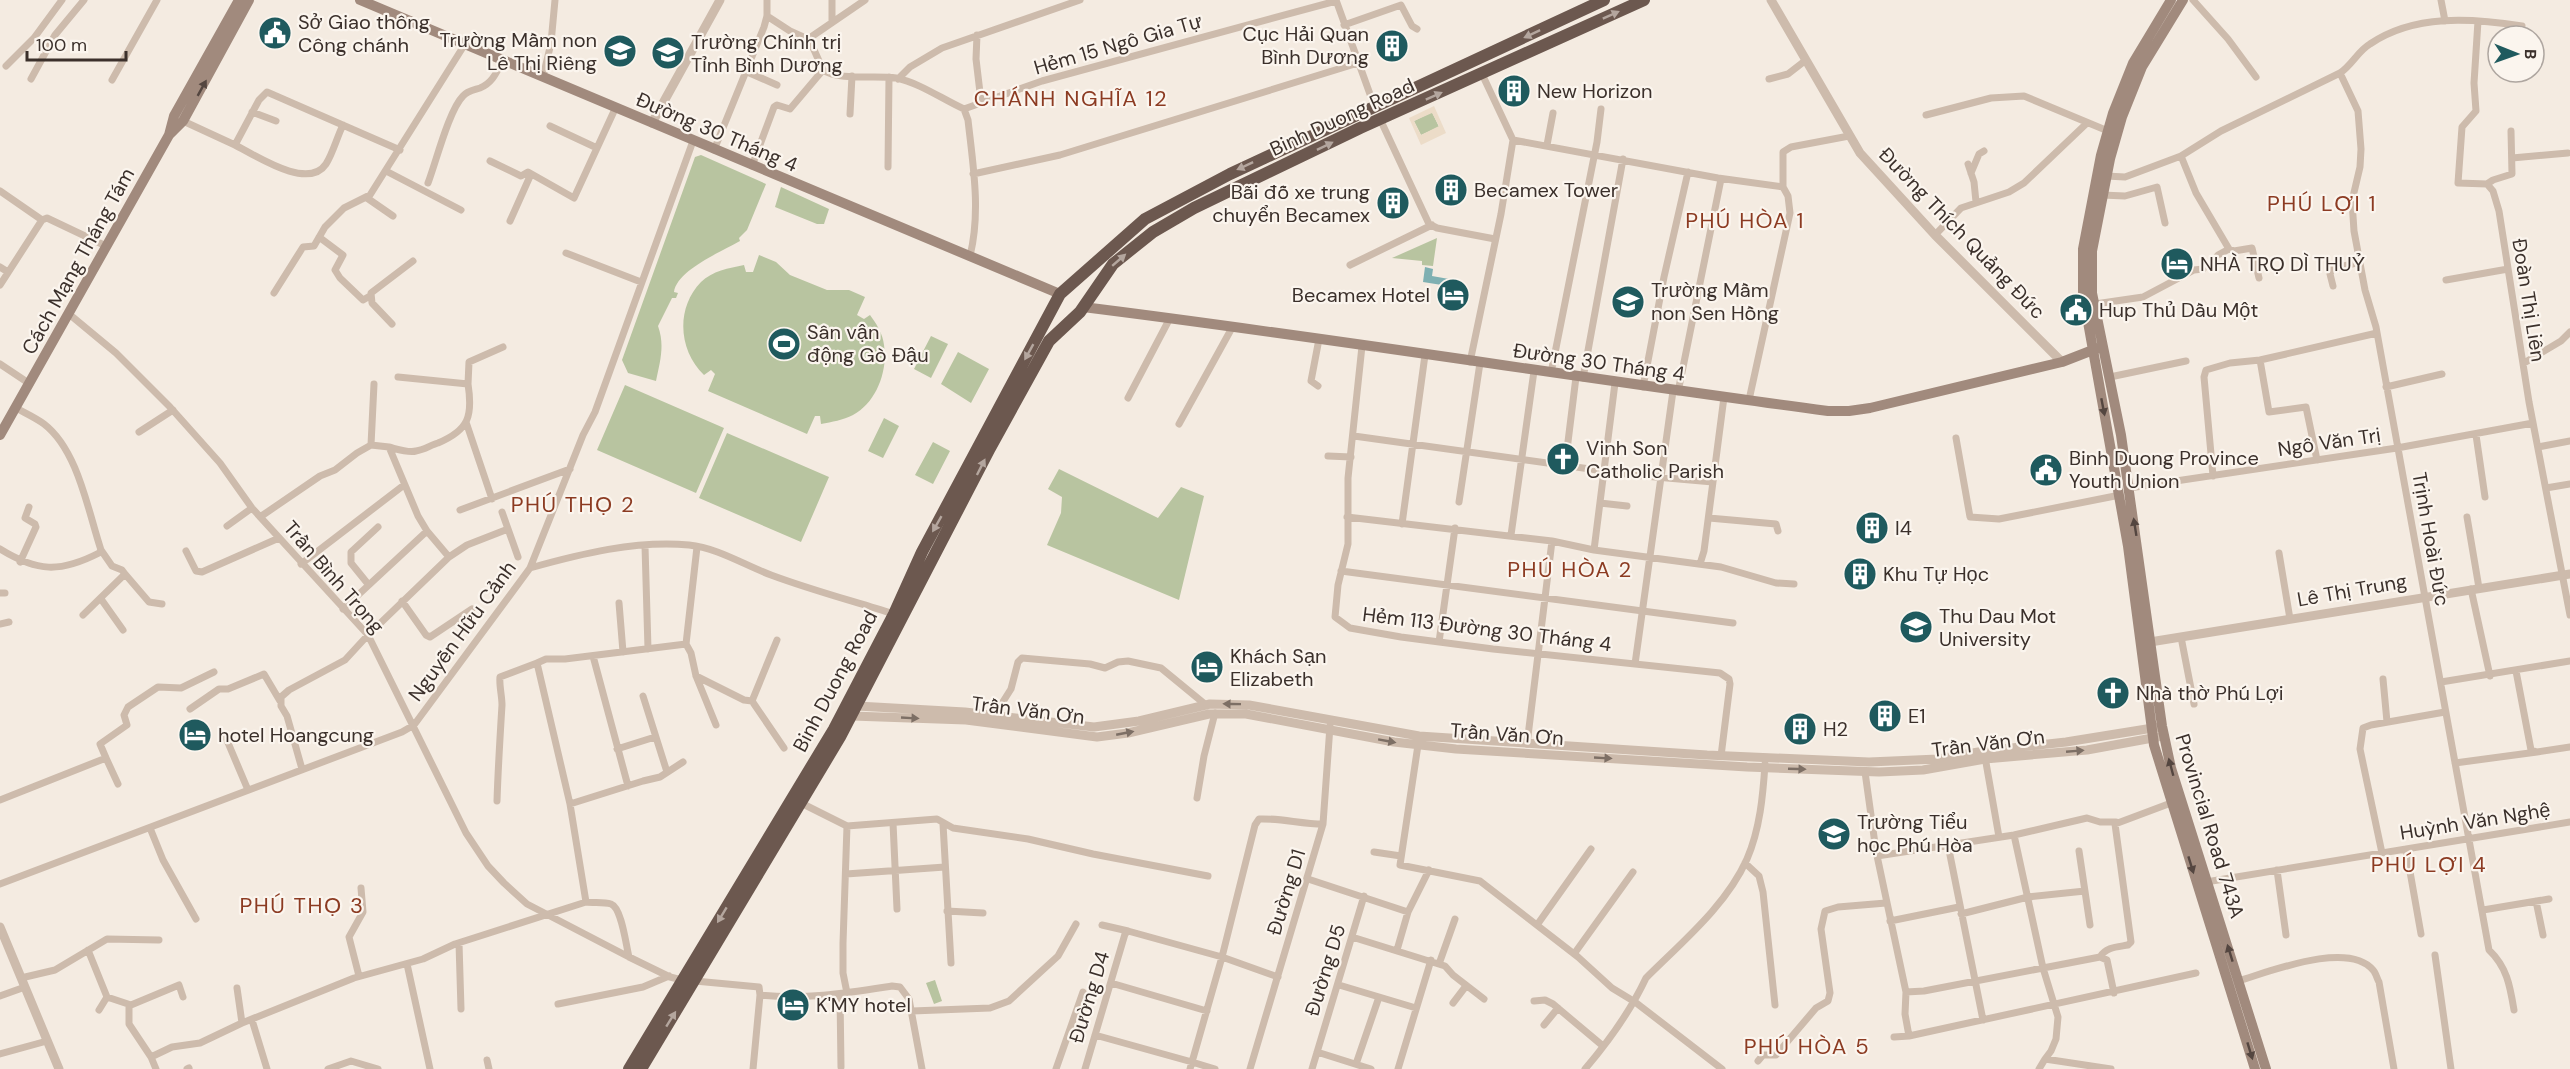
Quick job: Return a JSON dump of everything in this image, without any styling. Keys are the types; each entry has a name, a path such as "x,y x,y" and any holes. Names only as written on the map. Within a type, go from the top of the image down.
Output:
{"highway":[{"name":"Binh Duong Road","path":"640,1069 695,981 854,711 1039,358 1049,341 1080,311 1113,264 1153,232 1194,208 1604,0"},
{"name":"Binh Duong Road","path":"629,1069 675,978 834,729 894,614 922,552 1061,295 1145,219 1230,174 1378,113 1482,74 1644,0"},
{"path":"1071,290 1079,292 1083,299 1080,311 1063,314 1058,308 1061,295 1071,290"},
{"path":"675,978 695,981"}],"main road":[{"name":"Cách Mạng Tháng Tám","path":"0,435 169,135 174,116 239,0"},
{"name":"Cách Mạng Tháng Tám","path":"169,135 183,121 249,0"},
{"name":"Đường 30 Tháng 4","path":"360,0 1061,295"},
{"name":"Provincial Road 743A","path":"2124,492 2098,348 2083,294 2083,249 2092,193 2108,131 2133,63 2171,0"},
{"name":"Provincial Road 743A","path":"2183,0 2142,67 2122,117 2106,176 2092,251 2092,293 2098,348 2110,377 2157,732 2171,802 2238,981 2266,1069"},
{"name":"Đường 30 Tháng 4","path":"1080,311 1170,318 1233,326 1643,387 1849,411 2062,362 2098,348"},
{"name":"Provincial Road 743A","path":"2157,732 2171,768 2255,1069"}],"street":[{"path":"6,66 34,38 62,0"},
{"path":"32,79 55,35 84,0"},
{"path":"543,77 551,43 555,0"},
{"path":"652,123 720,0"},
{"path":"714,150 767,16 767,0"},
{"path":"832,0 832,21"},
{"path":"810,40 832,21 865,0"},
{"path":"1051,0 1054,8"},
{"path":"898,79 910,67 936,51 1080,0"},
{"path":"1336,0 1378,113 1427,220 1432,225 1495,239"},
{"name":"Hẻm 15 Ngô Gia Tự","path":"964,109 1042,81 1336,0"},
{"name":"Đường Thích Quảng Đức","path":"1771,0 1860,153 1935,235 2062,362"},
{"path":"2193,0 2228,39 2256,77"},
{"path":"2441,0 2445,21"},
{"path":"112,80 154,1"},
{"path":"1344,25 1401,5 1412,26 1417,29"},
{"path":"767,16 790,31 810,40 823,70 827,73 898,79 964,109 968,120 975,221 970,256"},
{"path":"2106,176 2125,177 2181,156 2221,131 2340,73 2348,68 2367,46 2390,33 2409,26 2445,21 2504,24"},
{"path":"2478,21 2474,83 2476,111 2462,127 2458,183 2487,184 2493,180 2511,176 2511,131"},
{"path":"977,36 976,59 981,101"},
{"path":"274,293 303,247 312,248 325,227 344,208 357,200 367,198 400,150 465,44"},
{"path":"428,183 452,114 460,100 464,94 484,87 493,80 503,60"},
{"path":"1769,79 1788,74 1806,60"},
{"path":"973,174 1060,155 1358,63"},
{"path":"752,166 774,107 790,109 823,70"},
{"path":"745,71 777,85"},
{"name":"Trịnh Hoài Đức","path":"2340,73 2358,111 2360,167 2352,201 2360,262 2377,333 2489,950 2508,977 2514,1010"},
{"path":"1459,502 1467,451 1475,362 1513,140 1482,74"},
{"path":"850,114 852,76"},
{"path":"888,167 889,77"},
{"path":"235,145 259,100 267,92 400,150"},
{"path":"1926,115 1990,98 2024,96 2108,131"},
{"path":"490,161 521,176 528,172 574,198 615,109"},
{"path":"1551,373 1601,109"},
{"path":"252,112 276,121"},
{"path":"1547,146 1553,112"},
{"path":"183,121 291,173 309,174 319,171 326,164 343,125"},
{"path":"1935,235 1960,208 2009,192 2024,183 2087,123"},
{"path":"550,126 597,148"},
{"path":"1749,400 1790,213 1788,196 1783,187 1783,152 1791,147 1849,136"},
{"path":"1513,140 1721,179 1783,187"},
{"name":"Nguyễn Hữu Cảnh","path":"0,884 402,732 414,725 530,568 595,412 693,141"},
{"path":"1971,173 1979,154 1984,151"},
{"path":"2512,158 2568,153"},
{"path":"2181,156 2196,193 2229,249 2234,251 2252,248 2259,278"},
{"path":"1565,466 1623,159"},
{"path":"1968,164 1976,202"},
{"path":"386,171 461,210"},
{"path":"1643,387 1664,277 1688,172"},
{"path":"510,221 531,174"},
{"path":"1635,664 1661,477 1676,391 1721,179"},
{"name":"Đoàn Thị Liên","path":"2487,184 2493,191 2499,212 2533,423 2567,574 2570,615"},
{"path":"2102,195 2125,196 2157,188 2165,224"},
{"path":"0,191 42,220"},
{"path":"367,198 393,216"},
{"path":"0,285 42,220 47,218 106,246"},
{"path":"1350,265 1432,225"},
{"path":"320,237 343,255 335,270 340,278 363,300 413,261"},
{"path":"2218,255 2229,249"},
{"path":"566,253 641,282"},
{"path":"2333,286 2330,274 2332,269 2360,262"},
{"path":"0,267 8,272"},
{"path":"2095,304 2143,297 2194,270 2204,269"},
{"path":"2446,280 2508,269"},
{"path":"370,296 372,303 392,324"},
{"name":"Trần Bình Trọng","path":"69,314 116,353 173,410 220,463 252,508 301,564 368,634 466,833 488,866 527,904 675,978"},
{"path":"1128,398 1170,318"},
{"path":"1179,424 1233,326"},
{"path":"2213,476 2204,377 2206,370 2377,333"},
{"path":"2524,363 2568,338"},
{"path":"1318,386 1311,381 1319,339"},
{"name":"Hẻm 113 Đường 30 Tháng 4","path":"1362,345 1351,457 1346,554 1341,571 1335,617 1350,628 1439,642 1720,673 1730,679 1721,756"},
{"path":"260,517 320,476 335,470 357,453 371,446 418,451 456,434 466,422 471,401 468,384 469,362 503,346"},
{"path":"1402,524 1425,355"},
{"path":"2260,360 2270,412 2306,407 2317,460"},
{"path":"2110,377 2186,361"},
{"path":"0,364 30,384"},
{"path":"1511,535 1534,371"},
{"path":"2386,387 2442,374"},
{"path":"398,377 468,384"},
{"path":"1594,550 1615,383"},
{"path":"371,446 374,384"},
{"path":"1701,564 1724,397"},
{"path":"16,408 45,425 61,444 82,484 101,550 112,566 122,570 149,602 162,604"},
{"path":"139,432 173,410"},
{"path":"466,422 492,499"},
{"name":"Ngô Văn Trị","path":"1956,438 1970,517 1999,519 2124,492 2476,435 2533,423"},
{"path":"2476,435 2486,497"},
{"path":"1354,436 1604,471 1713,482"},
{"path":"2538,447 2570,441"},
{"path":"389,447 404,485 427,531 449,557"},
{"path":"1328,456 1351,457"},
{"path":"460,510 570,469"},
{"path":"2546,488 2570,484"},
{"path":"301,564 404,485"},
{"path":"1600,503 1627,506"},
{"path":"20,562 36,527 25,518 29,507"},
{"path":"227,526 252,508"},
{"path":"502,512 518,557"},
{"path":"1347,517 1552,541 1594,550 1701,564 1737,571 1776,583 1794,584"},
{"path":"2467,517 2475,589 2490,676"},
{"path":"1709,518 1776,524 1778,531"},
{"path":"368,584 351,563 351,552 378,527"},
{"path":"1439,642 1455,528"},
{"path":"280,701 289,690 345,660 368,634 449,557 466,545 508,529"},
{"path":"343,609 427,531"},
{"path":"186,551 196,571 202,572 279,538"},
{"path":"1527,744 1552,541"},
{"path":"530,568 568,557 659,544 697,547 722,554 770,574 894,614"},
{"path":"645,546 648,649"},
{"path":"697,547 686,644 716,725"},
{"path":"0,549 20,562 38,568 60,568 92,557 101,550"},
{"path":"2279,552 2290,619"},
{"path":"1341,571 1733,623"},
{"path":"83,615 125,574"},
{"name":"Lê Thị Trung","path":"2145,643 2567,574"},
{"path":"101,599 123,630"},
{"path":"402,601 426,635 430,637 472,609"},
{"path":"619,603 623,652"},
{"path":"0,624 9,622"},
{"path":"2181,637 2194,704"},
{"path":"752,701 777,640"},
{"path":"497,801 502,698 500,677 546,659 593,656 686,644"},
{"path":"593,656 628,786"},
{"path":"992,719 1011,689 1018,662 1022,658 1090,664 1105,668 1118,662 1128,661 1161,668 1206,705"},
{"path":"2441,682 2490,676 2570,661"},
{"path":"537,663 570,804 586,902"},
{"path":"2517,671 2529,744 2531,750 2537,752"},
{"path":"118,784 100,744 127,725 124,715 128,708 158,687 181,688 214,672"},
{"path":"190,709 219,689 228,689 264,674 280,701 302,770"},
{"path":"696,676 744,700 752,701 784,748"},
{"path":"2383,679 2387,722"},
{"path":"643,696 667,772"},
{"name":"Trần Văn Ơn","path":"854,711 1075,726 1109,726 1206,705 1249,705 1418,745 1564,756 1765,763 1938,759 2157,732"},
{"path":"2382,853 2360,749 2361,732 2363,728 2387,722 2445,712"},
{"path":"1197,798 1215,713"},
{"name":"Trần Văn Ơn","path":"992,719 1097,737 1128,733 1215,713 1253,715 1419,736 1721,756 1765,763 1865,772 1923,770 1984,755"},
{"name":"Đường D1","path":"1250,1069 1323,824 1330,726"},
{"path":"617,749 655,736"},
{"path":"226,738 248,790"},
{"path":"1418,745 1400,866 1480,881 1574,954 1612,988 1635,1002 1722,1069"},
{"path":"2455,763 2570,747"},
{"path":"1984,755 1999,837"},
{"path":"0,800 106,758"},
{"path":"570,804 652,781 683,762"},
{"path":"1585,1069 1635,1002 1646,978 1714,910 1745,863 1753,843 1758,818 1765,763"},
{"path":"1865,772 1877,856 1906,992 1905,1014 1909,1036"},
{"path":"1877,856 2014,835 2087,818 2100,822 2116,822 2171,802"},
{"path":"801,803 846,826 937,819 953,828 1028,839 1208,876"},
{"path":"1191,1065 1222,957 1255,825 1259,819 1323,824"},
{"path":"1906,992 1916,993 2100,957 2108,950 2128,945 2130,942 2120,875 2116,822"},
{"name":"Huỳnh Văn Nghệ","path":"2202,883 2570,822"},
{"path":"893,823 897,909"},
{"path":"943,824 951,963"},
{"path":"842,1067 846,826"},
{"path":"150,828 163,860 196,919"},
{"path":"2014,835 2043,968 2058,1017 2057,1032 2051,1051 2038,1069"},
{"path":"1948,845 1983,1020"},
{"path":"1537,925 1591,849"},
{"path":"2406,849 2421,934"},
{"path":"2079,851 2090,925"},
{"path":"1374,852 1401,856"},
{"path":"1745,863 1759,876 1763,892 1775,1005"},
{"path":"846,874 945,867"},
{"path":"1397,950 1408,912 1429,870"},
{"path":"2277,870 2286,935"},
{"path":"1574,954 1633,872"},
{"path":"1308,879 1408,912"},
{"path":"359,976 349,937 363,912 361,888"},
{"path":"1890,921 2028,897 2085,891"},
{"name":"Đường D5","path":"1312,1069 1364,896"},
{"path":"2483,910 2549,899"},
{"path":"2536,901 2543,935"},
{"path":"151,1058 172,1047 200,1043 359,976 407,964 459,943 586,902 612,904 616,908 621,917 629,957"},
{"path":"1758,1061 1763,1055 1776,1055 1816,1008 1828,1001 1830,993 1821,929 1825,911 1838,907 1886,903"},
{"path":"947,911 983,913"},
{"path":"1439,964 1455,918"},
{"path":"912,1011 990,1008 1008,1001 1058,956 1076,924"},
{"path":"1101,924 1126,933 1222,957 1278,977"},
{"path":"1,933 59,1069"},
{"name":"Đường D4","path":"1085,1069 1126,933"},
{"path":"21,978 56,970 112,938 159,940"},
{"path":"1352,938 1431,960 1484,999"},
{"path":"459,943 461,1009"},
{"path":"88,950 107,997 129,1005 179,985 183,997"},
{"path":"2435,954 2451,1069"},
{"path":"2100,957 2107,960 2114,993"},
{"path":"2238,981 2316,959 2334,957 2364,963 2374,970 2379,982 2394,1069"},
{"path":"1398,1069 1431,960"},
{"path":"407,964 430,1069"},
{"path":"1894,1037 1909,1036 2196,974"},
{"path":"558,1004 643,987 675,978"},
{"path":"695,981 759,987 753,1069"},
{"path":"1111,982 1207,1011"},
{"path":"1339,985 1416,1008"},
{"path":"760,994 803,998 892,986 900,987 909,999 922,1069"},
{"path":"1453,1003 1466,986"},
{"path":"0,996 25,987"},
{"path":"237,988 243,1023"},
{"path":"1056,1069 1083,992"},
{"path":"99,1010 107,997"},
{"path":"1356,1064 1379,997"},
{"path":"1534,1001 1545,1000 1558,1008 1603,1046"},
{"path":"129,1005 129,1024 156,1069"},
{"path":"1544,1025 1558,1008"},
{"path":"252,1020 267,1069"},
{"path":"1095,1035 1191,1065 1215,1069"},
{"path":"0,1054 47,1041"},
{"path":"1317,1052 1371,1069"},
{"path":"487,1059 489,1069"},
{"path":"2044,1059 2111,1069"},
{"path":"328,1069 351,1061 378,1069"}],"green space":[{"path":"1432,112 1439,127 1421,135 1414,121"},
{"path":"701,155 766,184 747,230 739,238 740,241 701,262 683,276 677,284 674,292 678,293 676,298 672,298 658,326 661,347 656,381 628,373 622,360 695,157"},
{"path":"781,187 829,209 824,224 817,224 775,207"},
{"path":"1437,238 1433,266 1422,265 1422,261 1392,258"},
{"name":"Sân vận động Gò Đậu","path":"759,255 776,262 790,275 827,290 849,290 865,297 857,315 864,319 870,315 879,329 884,345 884,365 874,394 869,402 853,415 821,424 820,416 815,416 807,434 708,391 715,374 711,370 704,375 689,354 683,330 687,305 705,278 721,270 744,265 746,272 753,272"},
{"path":"931,336 948,344 931,378 914,369"},
{"path":"958,352 989,369 971,403 941,384"},
{"path":"625,385 724,428 696,493 597,450"},
{"path":"884,418 899,426 883,458 868,451"},
{"path":"727,433 829,477 801,542 699,498"},
{"path":"933,442 950,451 933,484 915,475"},
{"path":"1059,469 1158,518 1181,487 1204,496 1179,600 1047,545 1061,513 1062,497 1048,489"},
{"path":"935,980 942,1001 934,1004 926,983"}],"shaded area":[{"path":"1434,106 1446,133 1421,145 1409,118","holes":["1432,113 1439,126 1421,135 1414,121"]}],"water":[{"path":"1425,267 1433,269 1432,276 1449,279 1448,286 1423,282"}],"place":[{"name":"Sở Giao thông Công chánh","path":"275,33"},
{"name":"Cục Hải Quan Bình Dương","path":"1392,46"},
{"name":"Trường Mầm non Lê Thị Riêng","path":"620,51"},
{"name":"Trường Chính trị Tỉnh Bình Dương","path":"668,53"},
{"name":"New Horizon","path":"1514,91"},
{"name":"Becamex Tower","path":"1451,190"},
{"name":"Bãi đỗ xe trung chuyển Becamex","path":"1393,203"},
{"name":"NHÀ TRỌ DÌ THUỶ","path":"2177,264"},
{"name":"Becamex Hotel","path":"1453,295"},
{"name":"Trường Mầm non Sen Hồng","path":"1628,302"},
{"name":"Hup Thủ Dầu Một","path":"2076,310"},
{"name":"Sân vận động Gò Đậu","path":"784,344"},
{"name":"Vinh Son Catholic Parish","path":"1563,459"},
{"name":"Binh Duong Province Youth Union","path":"2046,470"},
{"name":"I4","path":"1872,528"},
{"name":"Khu Tự Học","path":"1860,574"},
{"name":"Thu Dau Mot University","path":"1916,627"},
{"name":"Khách Sạn Elizabeth","path":"1207,667"},
{"name":"Nhà thờ Phú Lợi","path":"2113,693"},
{"name":"E1","path":"1885,716"},
{"name":"H2","path":"1800,729"},
{"name":"hotel Hoangcung","path":"195,735"},
{"name":"Trường Tiểu học Phú Hòa","path":"1834,834"},
{"name":"K'MY hotel","path":"793,1005"}],"district":[{"name":"CHÁNH NGHĨA 12","path":"1071,98"},
{"name":"PHÚ LỢI 1","path":"2322,203"},
{"name":"PHÚ HÒA 1","path":"1745,220"},
{"name":"PHÚ THỌ 2","path":"573,504"},
{"name":"PHÚ HÒA 2","path":"1570,569"},
{"name":"PHÚ LỢI 4","path":"2429,864"},
{"name":"PHÚ THỌ 3","path":"302,905"},
{"name":"PHÚ HÒA 5","path":"1807,1046"}]}
